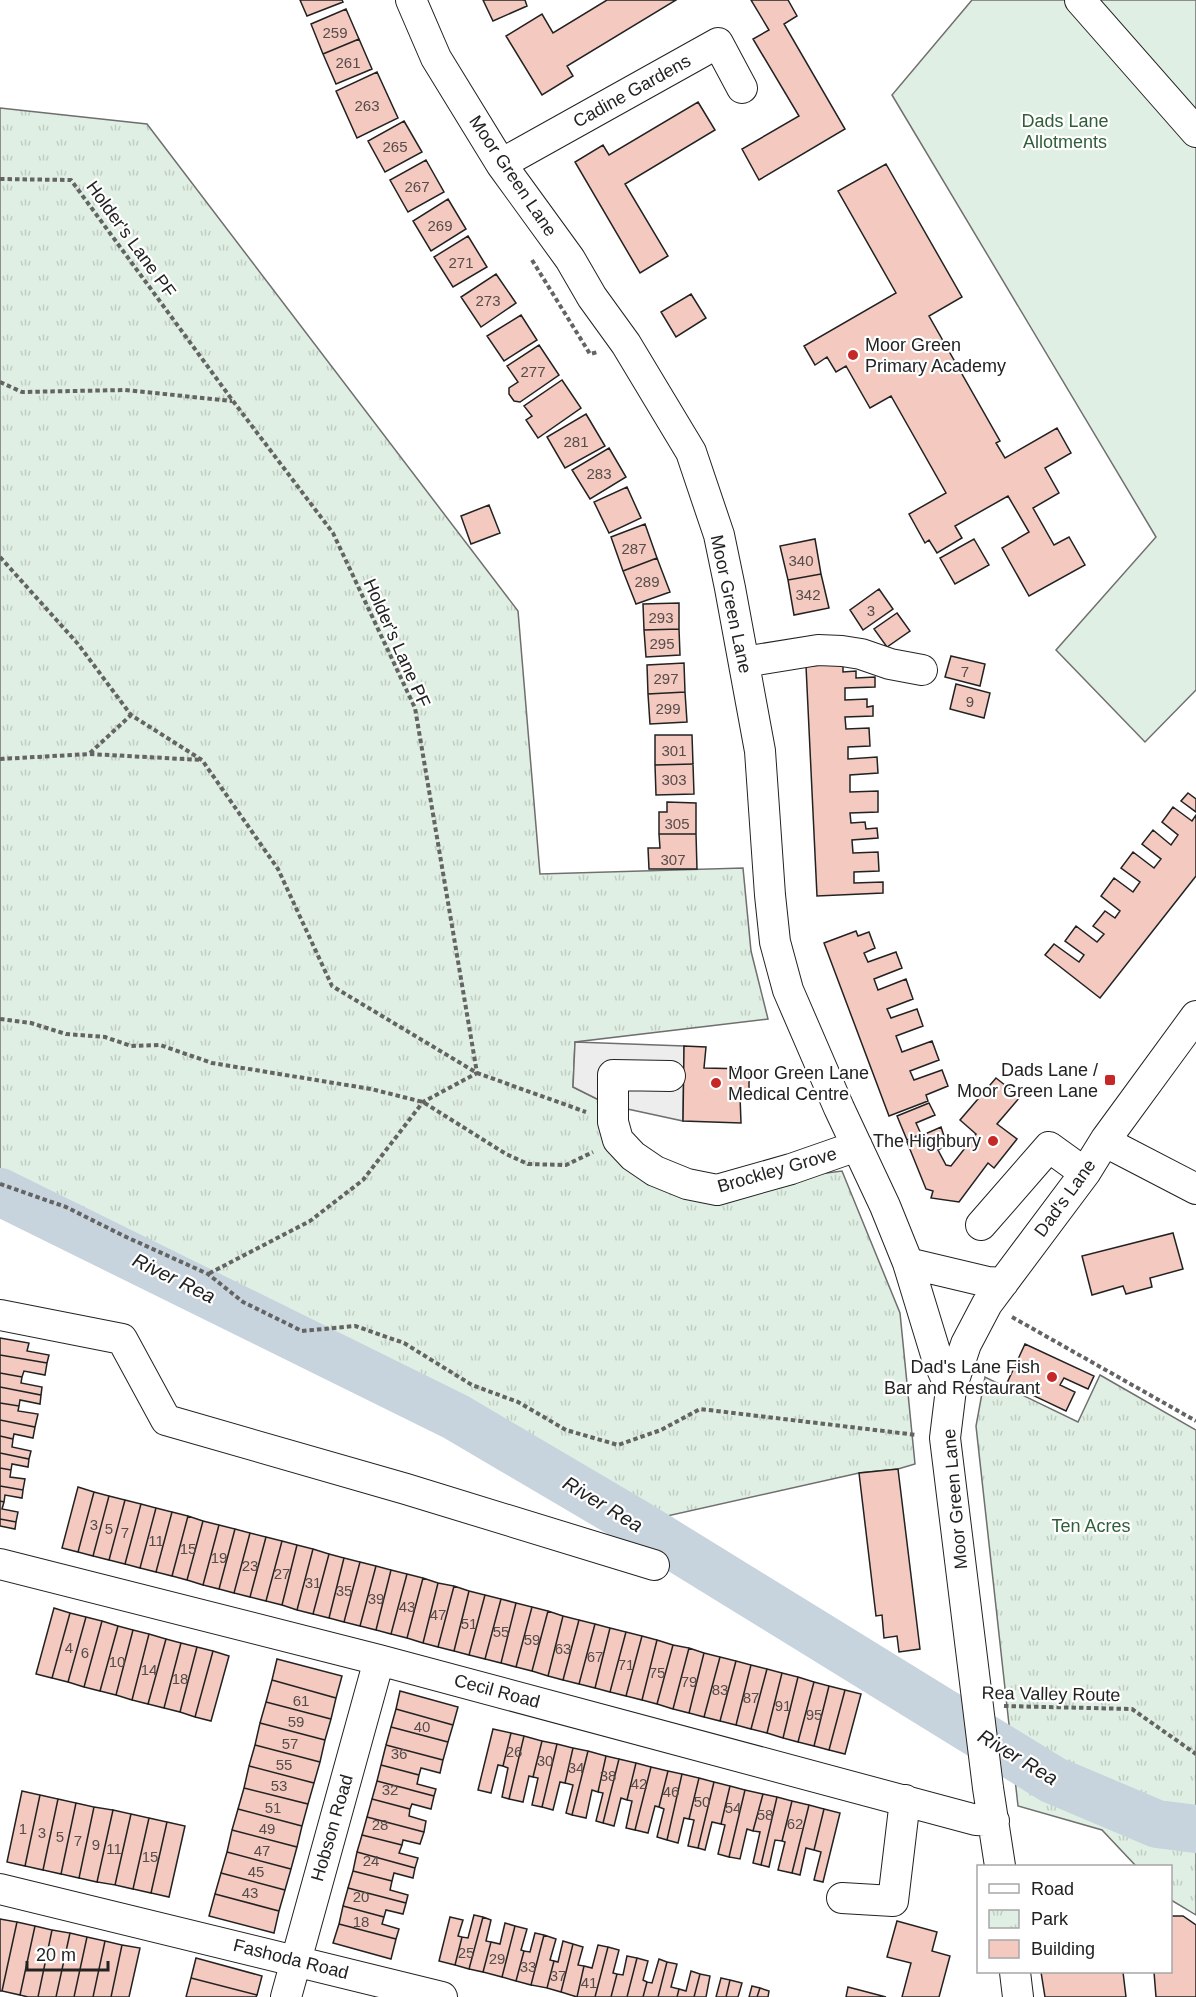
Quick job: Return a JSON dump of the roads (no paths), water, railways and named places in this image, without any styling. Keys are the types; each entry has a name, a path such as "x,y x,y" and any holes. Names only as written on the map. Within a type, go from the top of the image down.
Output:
{"street":[{"name":"Moor Green Lane","path":"411,0 436,58 501,164 570,259 592,297 626,344 691,452 718,536 760,751 775,942 788,990 885,1206 908,1263 937,1358 951,1389 945,1438 988,1788 1000,1865"},
{"path":"1080,0 1196,132"},
{"name":"Cadine Gardens","path":"501,164 718,43 742,88"},
{"path":"744,662 818,650 842,651 922,670"},
{"name":"Dad's Lane","path":"951,1389 966,1344 995,1293 1085,1173 1106,1139 1196,1016"},
{"name":"Brockley Grove","path":"670,1076 613,1075 615,1131 633,1156 655,1171 687,1184 717,1191 857,1146"},
{"path":"1106,1139 1119,1149 1196,1189"},
{"path":"981,1226 1049,1147 1085,1173"},
{"path":"908,1263 988,1282 995,1293"},
{"path":"0,1315 122,1339 166,1420 406,1489 654,1565"},
{"name":"Cecil Road","path":"0,1564 379,1660 976,1820 994,1821"},
{"name":"Hobson Road","path":"286,1997 379,1660"},
{"path":"842,1898 892,1901 905,1800"},
{"name":"Fashoda Road","path":"0,1888 442,1997"},
{"path":"1015,1973 1018,1997"}],"waterway":[{"name":"River Rea","path":"0,1192 456,1417 636,1523 1053,1780 1157,1824 1196,1829"}],"place":[{"name":"Moor Green Primary Academy","path":"853,355"},
{"name":"Dads Lane / Moor Green Lane","path":"1110,1080"},
{"name":"Moor Green Lane Medical Centre","path":"716,1083"},
{"name":"The Highbury","path":"993,1141"},
{"name":"Dad's Lane Fish Bar and Restaurant","path":"1052,1377"}],"park label":[{"name":"Dads Lane Allotments","path":"1065,131"},
{"name":"Ten Acres","path":"1091,1526"}]}
